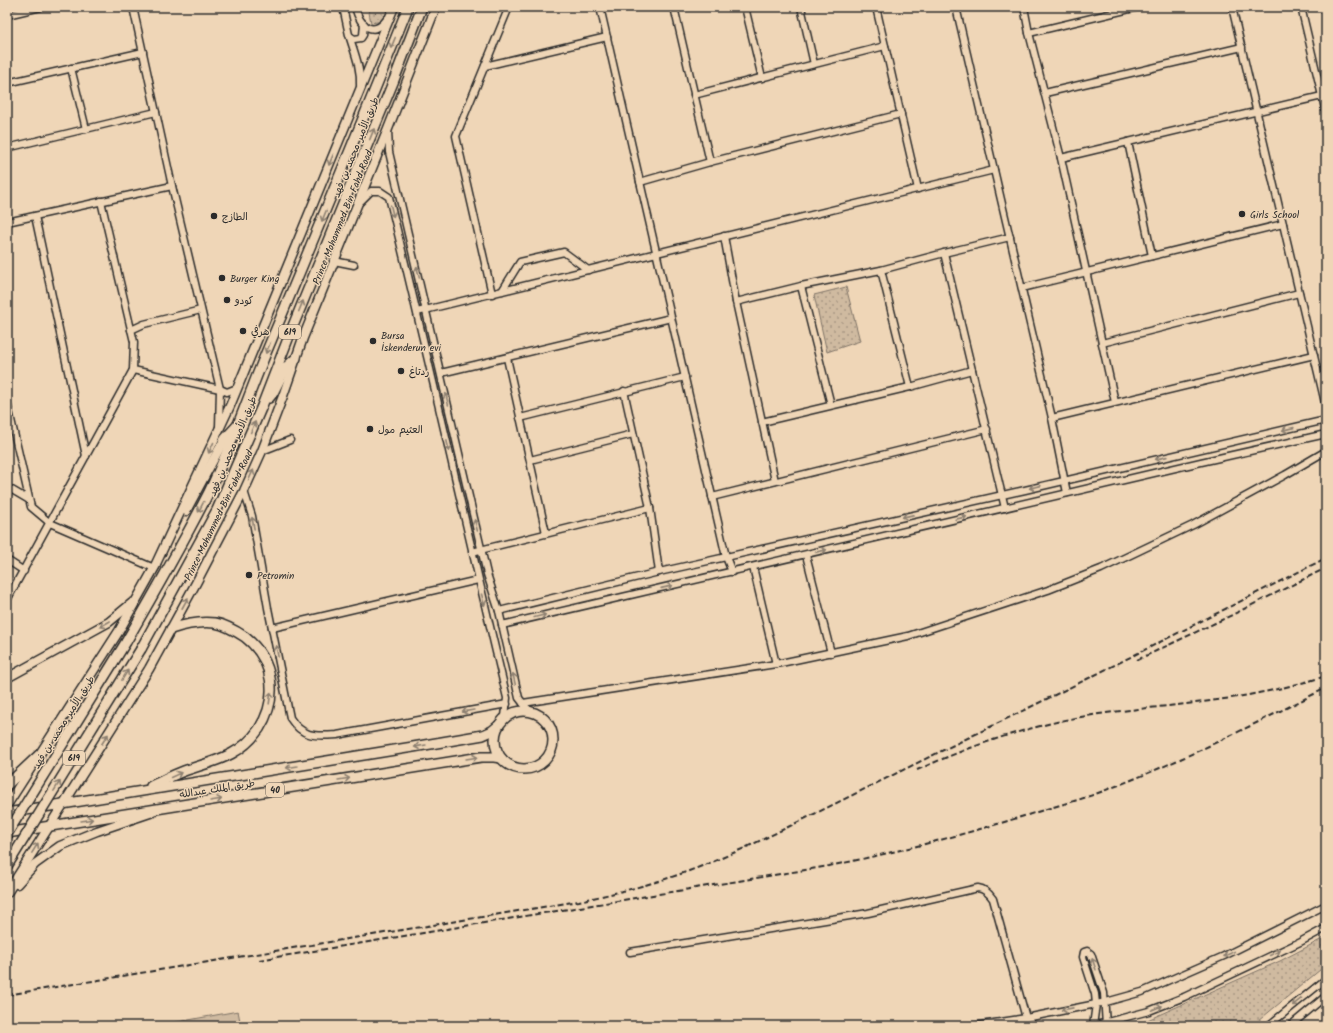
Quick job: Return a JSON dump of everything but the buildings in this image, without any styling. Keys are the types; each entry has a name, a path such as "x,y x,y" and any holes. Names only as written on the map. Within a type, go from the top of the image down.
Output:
{"highway":[{"name":"طريق الأمير محمد بن فهد","path":"7,834 126,642 171,564 209,490 239,423 265,355 317,233 408,7"},
{"name":"طريق الأمير محمد بن فهد","path":"7,866 141,649 218,510 262,406 422,7"},
{"path":"262,406 273,393 286,368 296,358"},
{"path":"140,791 183,772 218,761 242,747 258,730 268,710 272,696 270,676 262,656 252,643 234,630 216,623 195,622 171,630"},
{"path":"520,711 532,712 542,717 552,731 552,748 546,758 538,766 527,769 515,768 501,758 495,743 496,731 505,717 510,714 520,711"},
{"name":"طريق الملك عبدالله","path":"7,813 483,735 492,731 498,726"},
{"path":"7,785 39,755"},
{"name":"طريق الملك عبدالله","path":"7,834 481,757 494,756 501,758"}],"main road":[{"name":"Prince Mohammed Bin Fahd Road","path":"7,894 149,669 244,491 262,451 334,261 436,7"},
{"path":"154,568 219,430 237,388 392,11"},
{"path":"7,805 119,630 225,438 239,423"},
{"path":"7,678 109,622 136,600"},
{"path":"7,894 35,864 60,846 97,830 129,821 162,808"}],"street":[{"path":"7,16 41,7"},
{"path":"133,7 172,186 220,389 219,430"},
{"path":"343,7 359,64 361,75 360,90"},
{"path":"355,7 357,16 370,29 377,29 382,25 392,11"},
{"path":"492,294 456,136 509,7"},
{"path":"600,7 726,557 732,572"},
{"path":"674,7 710,162"},
{"path":"745,7 762,78"},
{"path":"800,7 814,64"},
{"path":"876,7 918,189"},
{"path":"956,7 1052,418 1067,493"},
{"path":"1024,7 1029,33 1061,158 1115,402"},
{"path":"1029,33 1138,7"},
{"path":"1232,7 1326,408"},
{"path":"1301,7 1326,113"},
{"path":"350,36 354,39 361,38 363,35 364,24"},
{"path":"485,66 607,37"},
{"path":"694,95 885,46"},
{"path":"1045,93 1242,47"},
{"path":"7,83 143,52"},
{"path":"71,68 86,129"},
{"path":"1061,158 1322,96"},
{"path":"7,148 156,112"},
{"path":"640,182 710,162 901,114"},
{"path":"388,129 390,152 487,574 502,625 519,698 532,712"},
{"path":"1128,142 1152,256"},
{"path":"417,312 994,170"},
{"path":"7,222 172,186"},
{"path":"357,205 371,190 380,191 389,198 507,698 505,717"},
{"path":"7,600 133,370 134,342 101,201"},
{"path":"35,216 86,456"},
{"path":"1022,288 1283,224"},
{"path":"724,236 736,302 775,481"},
{"path":"736,302 801,286 881,270 1010,237"},
{"path":"502,291 520,262 564,252 588,270"},
{"path":"944,253 1005,508"},
{"path":"334,261 354,265"},
{"path":"881,270 910,386"},
{"path":"801,286 830,405"},
{"path":"1102,343 1299,294"},
{"path":"131,330 144,324 201,310"},
{"path":"441,374 671,318"},
{"path":"1052,418 1314,355"},
{"path":"507,358 546,533"},
{"path":"133,370 220,389 227,392 237,388"},
{"path":"762,422 972,370"},
{"path":"520,418 685,377"},
{"path":"624,391 650,508 659,572"},
{"path":"7,402 31,507 50,523 154,568"},
{"path":"498,611 659,572 1326,420"},
{"path":"712,497 986,428"},
{"path":"530,460 633,434"},
{"path":"502,625 1326,434"},
{"path":"262,451 290,440"},
{"path":"523,703 776,664 908,636 1048,590 1101,569 1192,525 1285,475 1326,450"},
{"path":"7,487 29,500"},
{"path":"244,491 252,516 290,718 300,730 316,736 337,735 507,704"},
{"path":"472,552 650,508"},
{"path":"806,555 831,653"},
{"path":"7,560 24,571"},
{"path":"753,567 776,664"},
{"path":"272,628 478,580"},
{"path":"630,952 868,913 978,888 983,889 993,899 1026,1018"},
{"path":"974,1026 1026,1018 1106,1002 1142,992 1224,956 1326,905"},
{"path":"1106,1025 1106,1002 1104,993 1091,954 1088,951 1085,951 1083,957 1095,994 1096,1004 1093,1026 1106,1025 1149,1011 1184,997 1300,942 1326,928"},
{"path":"1268,1026 1326,979"},
{"path":"1290,1026 1326,996"}],"shaded area":[{"path":"368,7 389,7 383,21 371,23"},
{"path":"846,287 860,341 827,352 814,295"},
{"path":"1326,937 1326,965 1252,1026 1134,1026 1280,961"},
{"path":"238,1011 241,1026 161,1025"}],"railway":[{"path":"7,995 579,901 657,882 714,861 771,835 1087,679 1326,558"},
{"path":"1137,660 1326,568"},
{"path":"917,770 955,754 1014,733 1055,722 1110,712 1245,696 1326,676"},
{"path":"259,960 829,866 932,842 1082,799 1127,782 1213,744 1326,688"}],"place":[{"name":"Girls School","path":"1242,214"},
{"name":"الطازج","path":"214,216"},
{"name":"Burger King","path":"222,278"},
{"name":"كودو","path":"227,300"},
{"name":"هرفي","path":"243,331"},
{"name":"Bursa İskenderun evi","path":"373,341"},
{"name":"ردتاغ","path":"401,371"},
{"name":"العثيم مول","path":"370,429"},
{"name":"Petromin","path":"249,575"}]}
